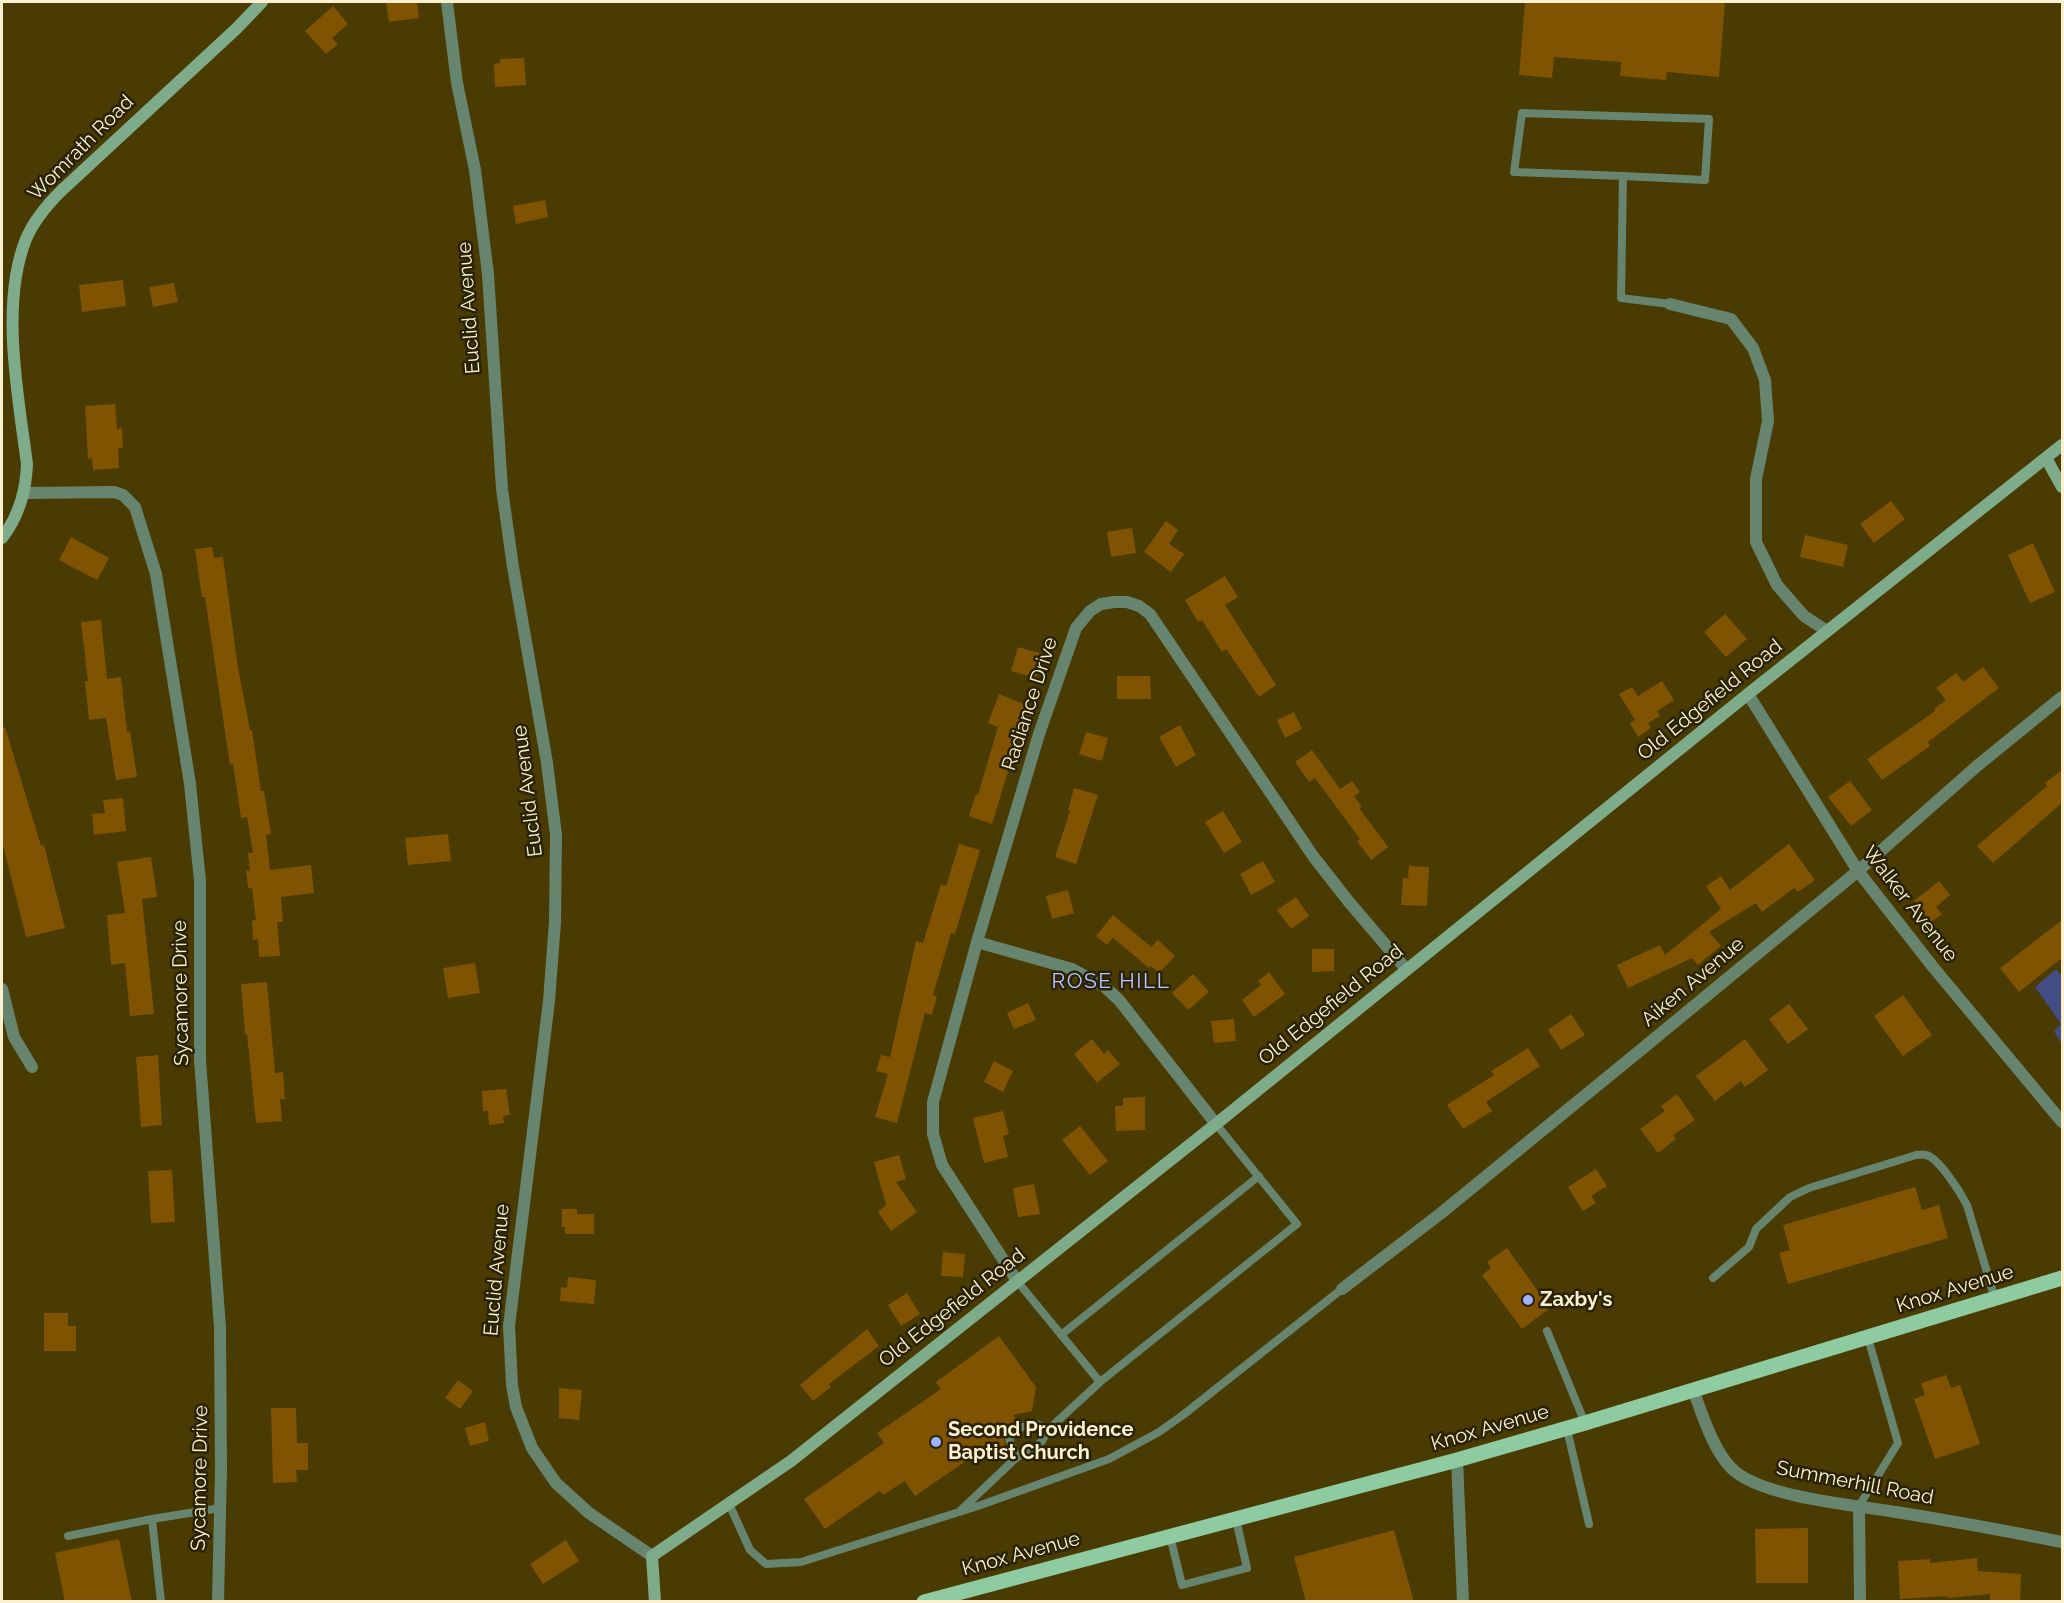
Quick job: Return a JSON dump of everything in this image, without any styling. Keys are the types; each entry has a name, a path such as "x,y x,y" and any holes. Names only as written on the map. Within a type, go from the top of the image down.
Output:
{"main road":[{"name":"Knox Avenue","path":"924,1602 1457,1460 2062,1278"}],"street":[{"name":"Womrath Road","path":"2,538 18,513 24,493 27,464 10,333 13,277 25,239 41,214 61,191 236,29 262,2"},
{"name":"Euclid Avenue","path":"447,2 457,83 475,170 488,274 502,489 547,764 556,835 555,922 549,1001 509,1326 512,1385 516,1407 532,1448 556,1483 589,1513 652,1557"},
{"path":"1670,304 1731,319 1753,348 1765,380 1768,421 1756,480 1756,542 1777,585 1804,616 1827,631"},
{"name":"Old Edgefield Road","path":"652,1557 791,1461 1216,1124 1748,694 2062,445"},
{"path":"2046,458 2062,487"},
{"name":"Sycamore Drive","path":"24,493 114,492 123,495 135,507 156,574 189,784 200,881 200,1060 220,1327 219,1602"},
{"name":"Radiance Drive","path":"1017,1281 942,1165 933,1134 932,1118 937,1086 977,942 1039,734 1076,628 1090,610 1101,604 1127,602 1139,606 1150,614 1313,856 1348,902 1406,969"},
{"name":"Walker Avenue","path":"1748,694 1858,871 1933,967 2062,1122"},
{"name":"Aiken Avenue","path":"1342,1289 1440,1214 1858,871 1977,766 2062,696"},
{"path":"977,942 1072,969 1105,987 1119,1000 1216,1124"},
{"path":"2,989 14,1037 32,1067"},
{"name":"Summerhill Road","path":"1693,1389 1705,1424 1723,1458 1735,1473 1749,1480 1788,1494 2062,1542"},
{"path":"1457,1460 1463,1602"},
{"path":"1859,1506 1860,1602"},
{"path":"652,1557 655,1602"}],"lane":[{"path":"1522,113 1709,119 1705,180 1623,176 1514,171 1522,113"},
{"path":"1623,176 1621,298 1670,304"},
{"path":"959,1512 1017,1457 1030,1451 1042,1441 1049,1430 1100,1382 1298,1224 1216,1124"},
{"path":"1713,1278 1749,1247 1756,1229 1790,1197 1809,1188 1916,1155 1927,1155 1936,1162 1967,1204 1995,1299"},
{"path":"1061,1335 1259,1176"},
{"path":"1017,1281 1100,1382"},
{"path":"729,1504 750,1550 766,1564 801,1562 959,1512 1109,1459 1159,1432 1342,1289"},
{"path":"1548,1331 1586,1423"},
{"path":"1859,1506 1898,1443 1868,1338"},
{"path":"1017,1457 1009,1439 1017,1429 1034,1423 1049,1430"},
{"path":"1567,1428 1589,1524"},
{"path":"68,1536 220,1508"},
{"path":"152,1519 161,1602"},
{"path":"1170,1536 1182,1585 1247,1568 1236,1519"}],"shaded area":[{"path":"2056,969 2062,976 2062,1045 2054,1031 2061,1024 2035,987"}],"building":[{"path":"386,2 417,2 419,18 389,22"},
{"path":"1525,2 1725,2 1719,77 1667,72 1666,80 1620,76 1621,62 1554,57 1552,78 1519,75"},
{"path":"333,6 348,24 332,38 338,44 326,54 305,31"},
{"path":"524,58 526,85 495,87 494,64 500,63 500,59"},
{"path":"545,200 548,217 516,224 513,206"},
{"path":"123,280 126,306 82,312 79,285"},
{"path":"174,283 178,302 153,307 149,287"},
{"path":"115,404 117,429 122,428 123,448 118,448 119,468 93,470 92,458 88,459 85,406"},
{"path":"1891,501 1905,519 1874,543 1860,524"},
{"path":"1166,521 1178,530 1169,544 1184,554 1171,572 1144,552"},
{"path":"1132,528 1136,553 1111,557 1107,532"},
{"path":"1805,535 1848,545 1843,567 1800,557"},
{"path":"71,537 109,558 97,580 59,560"},
{"path":"2033,543 2055,592 2030,603 2008,555"},
{"path":"212,547 214,558 223,557 238,668 271,834 266,835 270,870 311,865 314,893 281,897 283,922 277,922 280,956 259,957 258,939 253,940 252,921 256,920 252,888 248,888 246,870 250,871 248,853 253,853 247,817 241,818 233,764 230,765 205,597 202,597 195,549"},
{"path":"1225,576 1238,597 1225,605 1276,685 1259,697 1226,649 1222,652 1202,620 1198,622 1185,600"},
{"path":"1725,614 1747,639 1726,657 1704,632"},
{"path":"101,620 107,679 121,677 127,732 130,731 137,777 116,780 106,718 89,720 85,681 88,681 81,622"},
{"path":"1018,647 1043,654 1036,678 1011,671"},
{"path":"1983,667 1999,688 1928,742 1930,746 1882,780 1867,759 1935,711 1934,709 1946,700 1936,688 1956,673 1963,682"},
{"path":"1117,676 1150,676 1151,699 1117,699"},
{"path":"1662,681 1674,700 1657,711 1660,716 1648,723 1651,728 1638,737 1630,723 1635,720 1619,694 1632,687 1638,696"},
{"path":"999,694 1033,708 1022,736 1019,735 992,824 969,816 976,794 978,795 998,727 988,723"},
{"path":"1294,712 1302,729 1285,738 1277,720"},
{"path":"1180,725 1196,755 1176,767 1159,737"},
{"path":"5,727 41,846 44,845 65,928 26,937 2,841 2,728"},
{"path":"1086,732 1108,738 1102,761 1079,754"},
{"path":"1312,750 1340,789 1352,781 1360,792 1354,796 1362,807 1359,808 1388,847 1371,860 1357,841 1360,839 1315,778 1309,782 1295,762"},
{"path":"2062,770 2062,803 1993,863 1977,846 2047,786 2045,783"},
{"path":"1850,781 1872,810 1851,826 1828,797"},
{"path":"1074,788 1098,795 1076,864 1055,857 1070,811 1068,810"},
{"path":"123,798 126,831 94,835 92,814 105,813 103,800"},
{"path":"1223,811 1242,842 1224,853 1205,822"},
{"path":"448,834 451,861 408,865 405,838"},
{"path":"959,844 980,850 955,934 951,933 933,995 937,996 932,1015 925,1013 897,1123 875,1117 888,1074 876,1071 881,1055 890,1057 916,941 923,943 941,884 946,886"},
{"path":"1789,844 1815,880 1798,892 1794,888 1762,912 1756,903 1709,932 1721,946 1698,965 1692,958 1628,988 1617,965 1660,945 1665,955 1721,909 1706,886 1721,876 1730,890"},
{"path":"151,857 157,897 142,899 154,1014 130,1016 125,963 111,965 107,915 125,913 117,862"},
{"path":"1263,861 1275,882 1251,895 1240,874"},
{"path":"1409,866 1429,867 1427,906 1401,905 1403,878 1408,878"},
{"path":"1939,881 1950,895 1936,907 1942,914 1931,922 1914,901"},
{"path":"1068,890 1074,913 1052,919 1046,896"},
{"path":"1296,897 1309,916 1291,929 1277,910"},
{"path":"1113,915 1151,947 1158,940 1175,956 1159,973 1151,966 1149,968 1113,938 1107,945 1096,936"},
{"path":"2062,920 2062,958 2019,992 2000,968"},
{"path":"1312,949 1334,949 1334,971 1312,972"},
{"path":"475,963 480,993 448,998 443,968"},
{"path":"1269,972 1285,994 1254,1017 1242,1000 1261,985 1258,981"},
{"path":"1193,974 1209,992 1188,1010 1172,993"},
{"path":"267,982 275,1073 283,1072 285,1099 280,1099 282,1121 256,1123 241,984"},
{"path":"1903,995 1932,1035 1903,1056 1874,1016"},
{"path":"1028,1003 1036,1020 1014,1029 1007,1013"},
{"path":"1789,1004 1808,1029 1788,1044 1769,1019"},
{"path":"1571,1014 1585,1035 1561,1050 1548,1030"},
{"path":"1234,1019 1236,1041 1214,1043 1211,1021"},
{"path":"1092,1039 1104,1054 1108,1050 1120,1064 1097,1083 1074,1054"},
{"path":"1745,1039 1768,1070 1745,1087 1741,1081 1715,1101 1696,1076"},
{"path":"1528,1048 1540,1066 1486,1102 1492,1111 1463,1129 1447,1105 1494,1075 1491,1071"},
{"path":"158,1055 162,1125 141,1127 136,1057"},
{"path":"994,1061 1013,1071 1003,1092 984,1082"},
{"path":"506,1089 510,1115 503,1116 504,1123 489,1125 488,1111 483,1111 482,1091"},
{"path":"1677,1094 1695,1120 1673,1135 1676,1139 1658,1153 1640,1129 1665,1111 1661,1106"},
{"path":"1145,1097 1145,1130 1116,1131 1115,1106 1123,1106 1123,1098"},
{"path":"1003,1111 1009,1134 1003,1136 1008,1157 984,1163 973,1118"},
{"path":"1080,1126 1108,1161 1090,1175 1062,1140"},
{"path":"899,1155 906,1179 896,1182 917,1212 891,1231 878,1212 886,1205 874,1162"},
{"path":"1596,1169 1607,1186 1591,1196 1596,1203 1583,1211 1568,1187"},
{"path":"172,1170 175,1222 151,1223 148,1171"},
{"path":"1034,1184 1040,1214 1018,1217 1013,1188"},
{"path":"1915,1187 1922,1210 1939,1205 1948,1238 1788,1284 1779,1253 1790,1250 1783,1225"},
{"path":"562,1209 577,1209 577,1214 594,1214 594,1234 565,1234 565,1227 562,1227"},
{"path":"1507,1248 1550,1308 1522,1329 1482,1275 1491,1268 1487,1262"},
{"path":"943,1252 965,1254 963,1277 941,1276"},
{"path":"568,1277 596,1280 594,1304 560,1301 561,1287 567,1288"},
{"path":"907,1293 920,1314 901,1326 888,1305"},
{"path":"44,1313 68,1313 68,1326 76,1326 76,1351 44,1351"},
{"path":"867,1329 879,1346 829,1384 831,1387 813,1401 800,1385"},
{"path":"999,1336 1036,1387 1032,1411 1013,1415 1019,1422 1013,1425 1004,1436 1005,1446 973,1462 969,1459 915,1496 905,1481 883,1495 880,1491 825,1529 804,1499 884,1443 877,1433 941,1389 936,1382"},
{"path":"1946,1375 1951,1388 1960,1385 1980,1444 1935,1459 1914,1399 1925,1395 1921,1383"},
{"path":"458,1380 473,1391 460,1409 445,1398"},
{"path":"559,1388 582,1390 579,1420 559,1418"},
{"path":"271,1408 296,1408 297,1443 308,1443 308,1470 296,1470 297,1482 273,1483"},
{"path":"485,1422 489,1441 470,1446 465,1428"},
{"path":"1808,1528 1808,1583 1756,1583 1755,1529"},
{"path":"1394,1530 1414,1602 1306,1602 1294,1557"},
{"path":"119,1539 132,1602 65,1602 55,1553"},
{"path":"566,1540 579,1561 543,1584 530,1564"},
{"path":"1977,1558 1978,1571 2021,1574 2020,1602 1990,1602 1990,1594 1900,1599 1898,1561 1930,1559 1930,1563"}],"place":[{"name":"Zaxby's","path":"1528,1300"},
{"name":"Second Providence Baptist Church","path":"936,1442"}],"district":[{"name":"ROSE HILL","path":"1111,982"}]}
